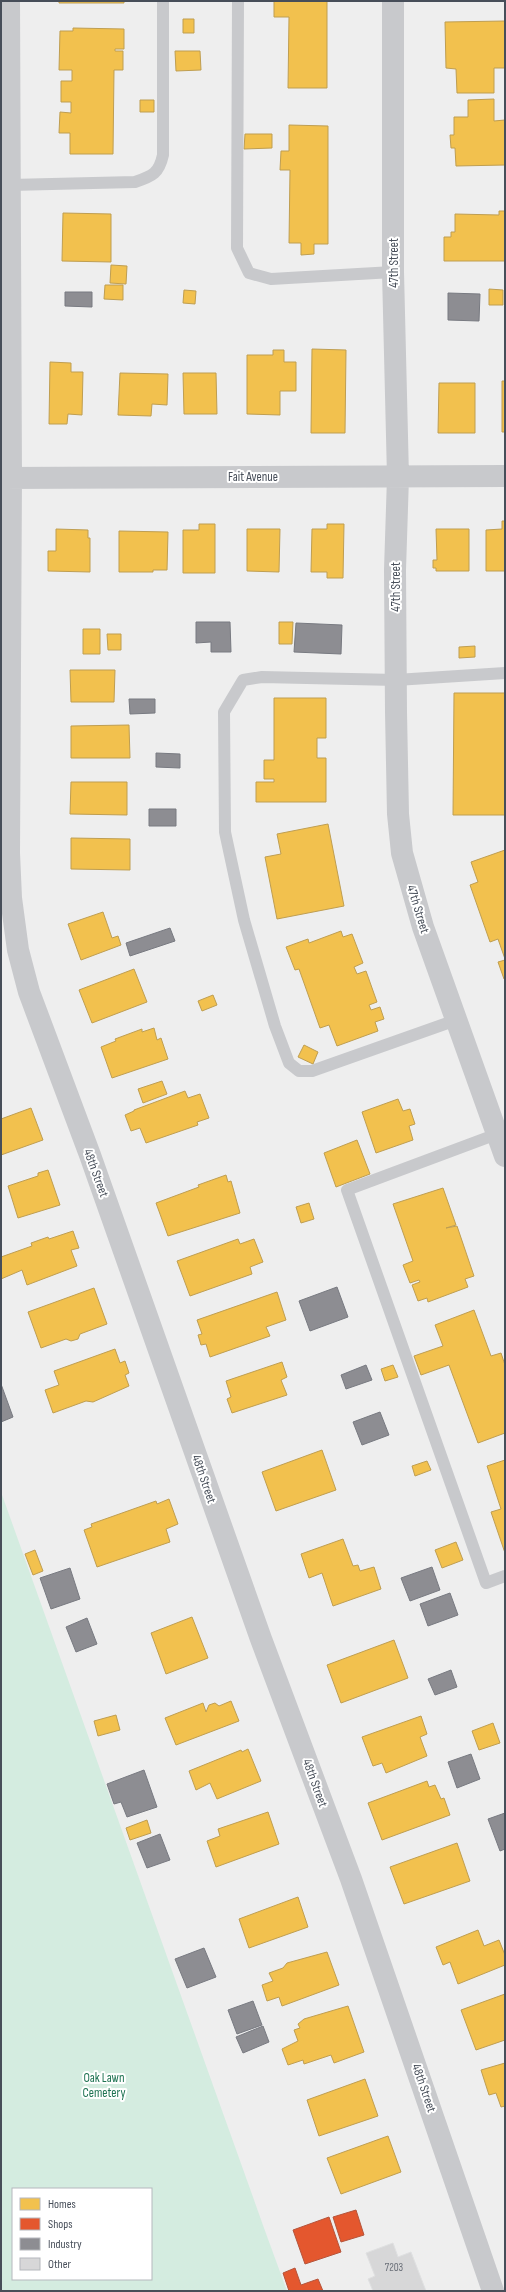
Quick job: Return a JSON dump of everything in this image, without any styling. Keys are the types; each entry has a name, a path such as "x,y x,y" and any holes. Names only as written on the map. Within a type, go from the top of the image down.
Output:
{"street":[{"name":"48th Street","path":"9,1 10,185 6,274 9,853 11,898 9,950 29,992 90,1155 261,1639 356,1894 492,2291"},
{"name":"47th Street","path":"393,1 393,272 398,477 395,570 398,814 402,853 416,906 505,1156"},
{"name":"Fait Avenue","path":"6,478 505,476"}],"lane":[{"path":"10,185 135,182 149,178 160,168 163,155 164,1"},
{"path":"238,1 237,248 249,273 271,279 393,272"},
{"path":"456,1020 312,1071 299,1071 289,1063 274,1026 244,920 225,832 224,712 243,680 262,676 396,680 505,673"},
{"path":"497,1134 347,1190 486,1583 505,1576"}],"green space":[{"name":"Oak Lawn Cemetery","path":"1,1492 264,2228 287,2291 1,2291"}],"building: Homes":[{"path":"59,1 124,1 124,3 59,3"},
{"path":"274,1 327,1 327,88 288,88 289,17 274,17"},
{"path":"183,19 194,19 194,33 183,33"},
{"path":"505,21 505,68 494,68 494,93 457,93 456,69 446,68 445,22"},
{"path":"73,28 124,29 124,49 115,49 115,51 123,51 123,70 114,70 113,154 70,154 70,133 59,133 60,112 71,113 71,102 61,102 61,81 72,81 72,70 59,70 60,31 73,31"},
{"path":"175,51 200,51 201,70 176,71"},
{"path":"494,99 494,121 505,120 505,165 456,166 455,148 451,148 450,135 454,135 454,117 468,117 468,100"},
{"path":"140,100 154,100 154,112 140,112"},
{"path":"289,125 328,126 328,244 314,244 314,254 301,255 301,243 289,243 290,170 280,170 281,151 289,151"},
{"path":"245,134 272,134 272,148 244,149"},
{"path":"499,211 505,211 505,261 444,261 444,237 451,237 451,232 455,232 455,214 499,215"},
{"path":"63,213 111,214 111,262 62,261"},
{"path":"111,265 127,266 126,284 110,283"},
{"path":"105,285 123,285 123,300 104,299"},
{"path":"489,289 503,290 503,305 489,305"},
{"path":"184,290 196,291 195,304 183,303"},
{"path":"312,349 346,350 345,433 311,433"},
{"path":"273,350 284,350 284,362 296,362 296,391 280,391 280,415 247,414 247,355 273,355"},
{"path":"50,362 71,363 71,372 83,372 82,415 68,414 67,424 49,424"},
{"path":"120,373 168,374 167,405 152,404 151,416 118,415"},
{"path":"183,373 216,373 217,414 184,414"},
{"path":"502,381 505,381 505,432 502,432"},
{"path":"439,383 475,383 475,433 438,433"},
{"path":"502,521 505,521 505,571 486,571 486,530 502,529"},
{"path":"199,524 215,524 215,573 183,573 183,530 199,530"},
{"path":"327,524 344,524 343,578 327,578 327,572 311,572 312,529 327,529"},
{"path":"56,529 88,530 88,538 90,538 90,572 48,571 48,551 56,551"},
{"path":"247,529 280,529 279,572 247,571"},
{"path":"436,529 469,529 469,571 436,571 436,568 433,568 433,560 437,560"},
{"path":"119,531 168,532 167,570 153,570 153,572 119,572"},
{"path":"279,622 293,622 292,644 279,644"},
{"path":"83,629 100,629 100,654 83,654"},
{"path":"107,634 121,634 121,650 108,650"},
{"path":"475,646 475,657 459,658 459,647"},
{"path":"70,670 115,670 114,702 71,702"},
{"path":"454,693 505,693 505,815 453,815"},
{"path":"274,698 326,698 326,738 317,738 317,758 326,758 326,802 256,802 256,782 274,782 274,779 264,779 264,760 274,760"},
{"path":"129,725 130,758 71,758 71,726"},
{"path":"71,782 127,782 127,815 70,814"},
{"path":"328,824 344,906 277,919 265,857 281,854 277,834"},
{"path":"71,838 130,839 130,870 71,869"},
{"path":"505,850 505,959 498,939 490,942 470,885 478,882 471,862"},
{"path":"103,912 112,938 118,936 121,945 81,960 68,924"},
{"path":"341,931 343,937 352,934 363,963 354,967 357,974 366,971 377,1002 369,1005 371,1010 380,1007 384,1019 375,1022 378,1031 337,1046 329,1025 320,1028 299,969 295,970 286,947 308,939 309,943"},
{"path":"505,960 505,979 504,979 498,962"},
{"path":"134,969 147,1002 92,1023 79,990"},
{"path":"213,995 217,1005 202,1011 198,1001"},
{"path":"154,1028 157,1040 161,1038 168,1059 112,1078 101,1047 116,1041 115,1039 142,1029 142,1032"},
{"path":"304,1045 318,1052 313,1064 298,1057"},
{"path":"162,1081 167,1094 143,1103 138,1089"},
{"path":"185,1091 188,1098 200,1094 209,1118 197,1122 198,1125 146,1143 140,1128 131,1131 125,1115 134,1110"},
{"path":"398,1099 403,1111 410,1109 415,1124 409,1126 413,1140 376,1153 362,1112"},
{"path":"31,1108 43,1140 1,1155 1,1119"},
{"path":"357,1140 370,1174 336,1187 324,1153"},
{"path":"48,1170 60,1205 18,1218 8,1186 38,1176 38,1173"},
{"path":"226,1175 228,1182 231,1181 240,1213 168,1236 156,1203"},
{"path":"443,1188 456,1225 446,1228 457,1226 474,1276 465,1279 468,1287 428,1302 427,1298 418,1301 412,1285 420,1282 419,1280 410,1283 403,1265 413,1261 393,1204"},
{"path":"309,1203 314,1219 301,1223 296,1207"},
{"path":"73,1231 79,1248 71,1250 77,1266 27,1285 22,1270 1,1279 1,1257 32,1246 31,1243"},
{"path":"238,1239 240,1244 254,1239 263,1262 250,1267 252,1274 190,1296 177,1261"},
{"path":"94,1288 107,1324 80,1334 78,1339 71,1341 66,1339 41,1348 28,1312"},
{"path":"277,1292 286,1320 266,1327 270,1336 210,1357 206,1344 201,1345 198,1335 202,1334 197,1320"},
{"path":"474,1310 491,1356 501,1353 505,1365 505,1433 478,1443 449,1365 421,1375 414,1356 443,1346 435,1325"},
{"path":"115,1349 120,1363 125,1361 129,1373 125,1375 129,1386 93,1402 86,1401 53,1413 45,1390 59,1385 54,1371"},
{"path":"282,1362 287,1377 281,1380 287,1395 232,1413 227,1399 231,1397 226,1381"},
{"path":"393,1365 398,1377 385,1381 381,1369"},
{"path":"322,1450 336,1490 276,1511 262,1472"},
{"path":"505,1460 505,1553 491,1512 501,1509 487,1466"},
{"path":"427,1461 431,1470 415,1476 412,1466"},
{"path":"169,1499 178,1524 166,1529 170,1542 97,1567 84,1530 92,1527 91,1524 156,1501 157,1504"},
{"path":"343,1539 353,1566 358,1565 360,1571 374,1567 381,1589 333,1606 322,1573 309,1578 301,1554"},
{"path":"456,1542 463,1560 442,1568 435,1550"},
{"path":"35,1550 43,1571 33,1575 25,1554"},
{"path":"192,1617 208,1658 166,1674 151,1633"},
{"path":"394,1640 408,1678 341,1703 327,1665"},
{"path":"231,1701 239,1721 176,1745 165,1718 203,1703 206,1712 209,1705 215,1703 219,1706"},
{"path":"116,1715 120,1730 98,1736 94,1721"},
{"path":"421,1716 427,1734 420,1737 427,1756 386,1773 382,1763 373,1766 362,1737"},
{"path":"493,1723 500,1743 479,1750 472,1731"},
{"path":"248,1749 261,1781 217,1799 210,1783 196,1790 189,1771 241,1750 242,1752"},
{"path":"427,1781 429,1787 435,1785 441,1799 444,1798 450,1815 382,1840 368,1803"},
{"path":"268,1812 279,1844 216,1867 207,1841 220,1836 218,1829"},
{"path":"147,1820 151,1833 130,1840 126,1828"},
{"path":"457,1843 470,1881 404,1904 390,1867"},
{"path":"298,1897 308,1927 249,1948 239,1919"},
{"path":"478,1930 484,1946 499,1940 505,1955 505,1965 458,1984 450,1962 443,1965 436,1947"},
{"path":"327,1952 339,1985 282,2006 279,1997 267,2001 262,1985 273,1981 269,1973 283,1968 287,1963"},
{"path":"505,1994 505,2040 476,2050 461,2010"},
{"path":"348,2006 364,2052 334,2063 331,2055 304,2064 303,2060 288,2065 282,2049 298,2041 294,2030 300,2028 298,2024 304,2019"},
{"path":"505,2063 505,2106 501,2107 496,2093 489,2095 481,2070"},
{"path":"365,2079 378,2116 319,2136 307,2100"},
{"path":"388,2136 401,2172 341,2194 327,2158"}],"building: Shops":[{"path":"356,2210 364,2235 341,2242 333,2217"},
{"path":"329,2217 341,2252 305,2264 293,2230"},
{"path":"295,2268 301,2285 318,2279 323,2291 289,2291 283,2273"}],"building: Industry":[{"path":"65,292 92,292 92,307 65,306"},
{"path":"448,293 480,294 479,321 448,320"},
{"path":"196,622 230,622 231,652 211,652 211,642 196,643"},
{"path":"296,623 342,625 341,654 294,652"},
{"path":"129,699 155,699 155,713 130,714"},
{"path":"156,753 180,754 180,768 156,767"},
{"path":"149,809 176,809 176,826 149,826"},
{"path":"170,928 175,941 130,956 126,943"},
{"path":"337,1287 348,1317 310,1331 299,1301"},
{"path":"366,1365 372,1380 346,1389 341,1375"},
{"path":"1,1384 13,1417 1,1422"},
{"path":"380,1412 389,1435 362,1445 353,1422"},
{"path":"432,1567 440,1590 410,1601 401,1578"},
{"path":"70,1568 80,1599 51,1609 40,1578"},
{"path":"450,1593 458,1615 428,1626 420,1604"},
{"path":"87,1618 97,1644 76,1652 66,1627"},
{"path":"451,1670 457,1687 435,1695 428,1679"},
{"path":"471,1754 480,1779 457,1788 448,1762"},
{"path":"144,1770 157,1807 127,1817 121,1802 114,1804 107,1784"},
{"path":"505,1813 505,1849 500,1851 488,1819"},
{"path":"160,1834 170,1860 147,1868 137,1843"},
{"path":"204,1948 216,1977 187,1988 175,1959"},
{"path":"253,2001 262,2025 237,2034 228,2010"},
{"path":"263,2026 269,2042 243,2053 236,2037"}],"building: Other":[{"path":"393,2243 398,2257 411,2252 426,2291 373,2291 368,2279 375,2276 366,2253"}]}
